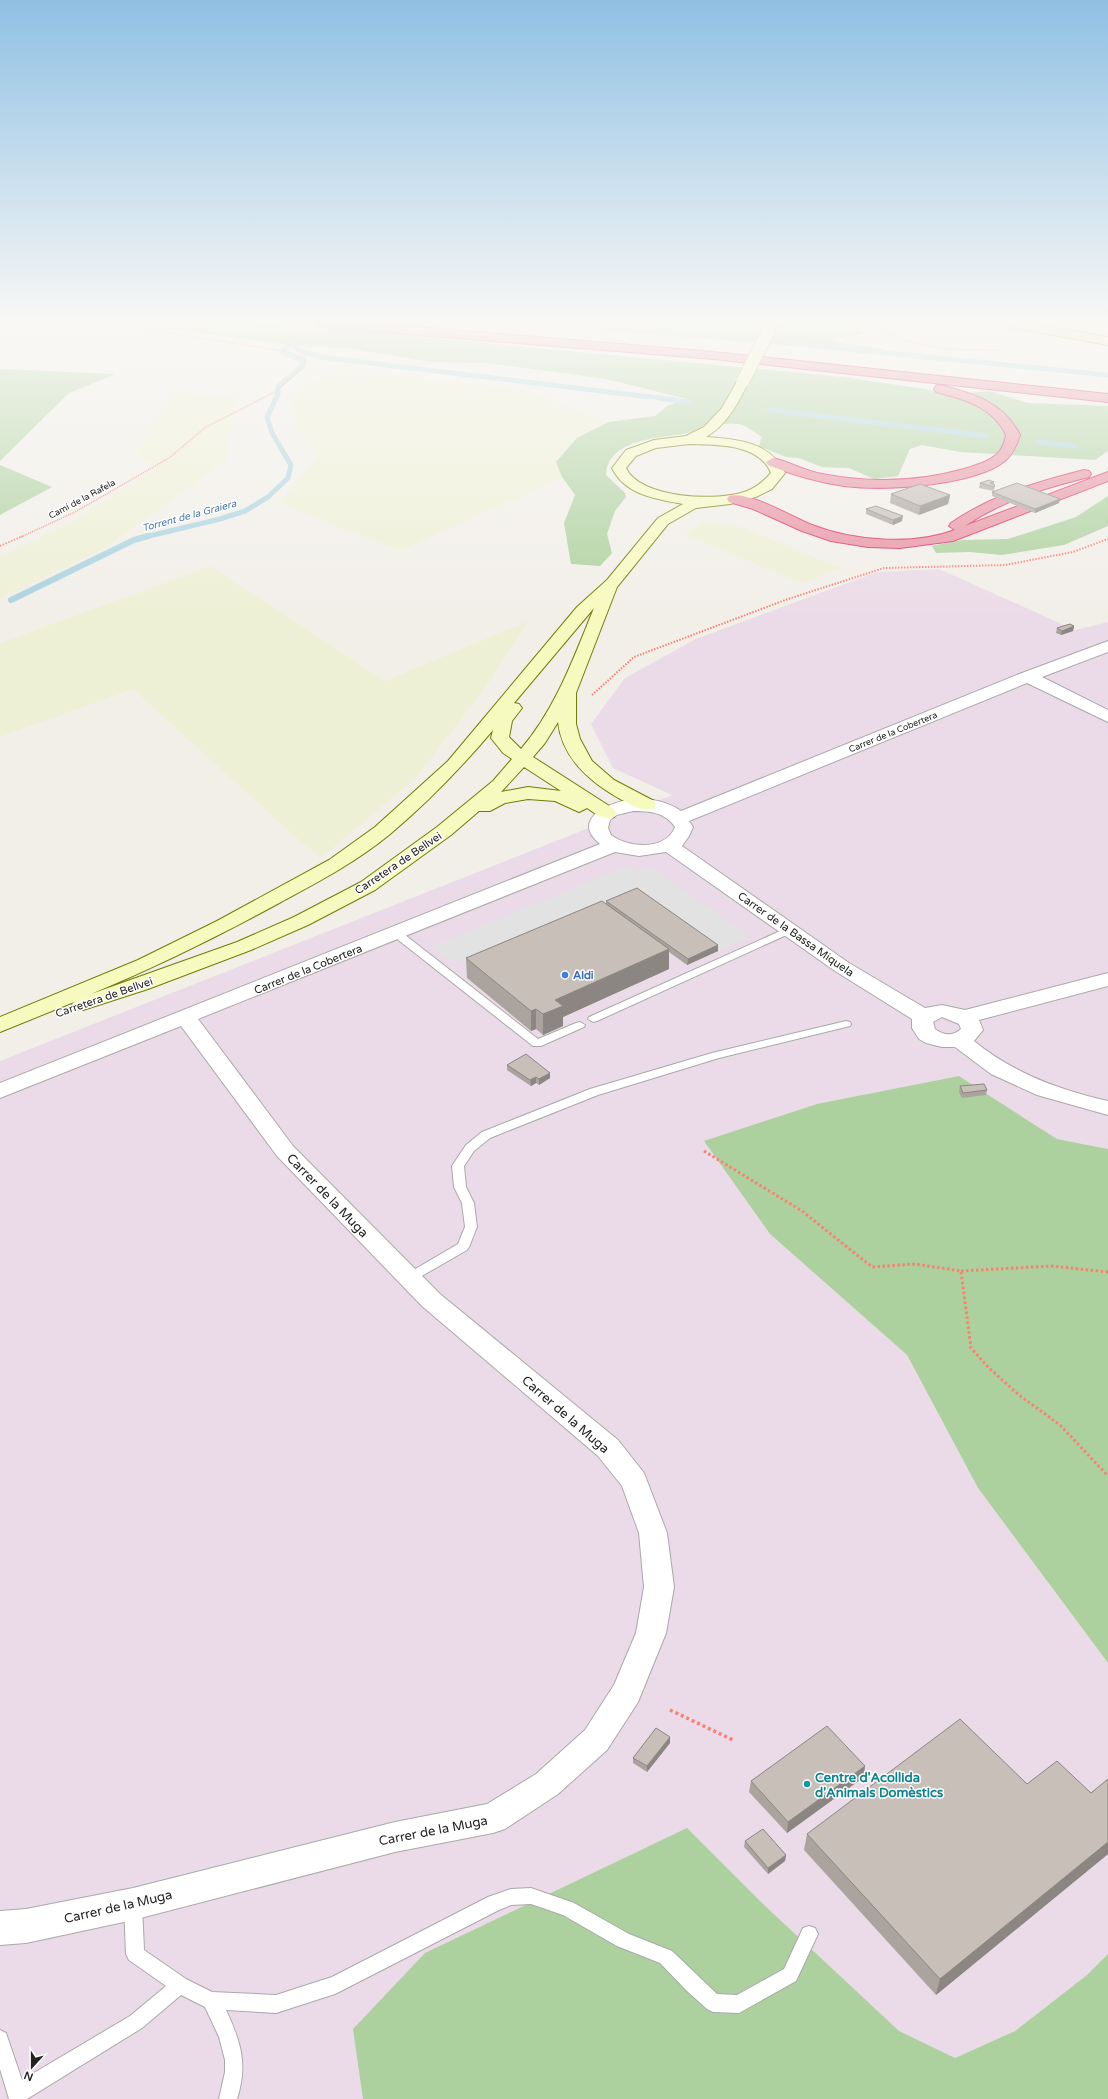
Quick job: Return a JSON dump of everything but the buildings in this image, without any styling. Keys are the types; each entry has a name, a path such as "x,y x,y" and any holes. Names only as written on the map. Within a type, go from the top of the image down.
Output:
{"highway":[{"path":"773,462 787,469 807,475 834,480 904,483 962,474 994,462 1006,453 1013,435 1007,421"},
{"path":"762,490 769,500 778,507 826,530 877,539 920,539 947,534 970,515 1018,493 1047,483 1093,472 1108,466"},
{"path":"734,498 765,508 823,534 849,540 895,544 948,538 1108,476"}],"main road":[{"path":"689,440 703,435 718,421"},
{"path":"726,421 725,426 728,435 737,445"},
{"path":"644,491 674,499 710,501 734,498 762,490 774,482 778,473 773,462 762,453 737,445 689,440 654,444 631,453 619,468 625,480 644,491 659,503 663,521"},
{"name":"Carretera de Bellvei","path":"0,1025 145,964 224,925 336,864 382,831 454,765 583,610 612,583 663,521 691,505 710,501"},
{"name":"Carretera de Bellvei","path":"0,1032 141,985 244,946 301,921 368,886 444,831 500,785 539,739 568,692 612,583"},
{"path":"541,662 536,681 503,721 500,738 509,749 603,817"},
{"path":"568,692 567,723 572,746 588,767 612,788 647,805"},
{"path":"444,831 500,798 528,793 559,796 603,817"}],"street":[{"name":"Carrer de la Cobertera","path":"680,818 1108,646"},
{"path":"1028,677 1108,718"},
{"path":"647,805 666,810 680,818 684,827 682,835 678,841 670,846 643,850 615,845 601,836 599,832 603,817 618,808 647,805"},
{"name":"Carrer de la Cobertera","path":"0,1091 186,1018 615,845"},
{"name":"Carrer de la Bassa Miquela","path":"670,846 842,967 924,1017"},
{"path":"964,1017 992,1011 1108,979"},
{"path":"942,1011 954,1013 964,1017 970,1023 972,1030 968,1037 959,1040 942,1041 931,1037 922,1027 922,1020 924,1017 932,1013 942,1011"},
{"name":"Carrer de la Muga","path":"0,1928 26,1926 133,1904 395,1837 493,1818 547,1784 596,1740 627,1692 652,1633 659,1587 653,1533 634,1482 608,1448 432,1300 285,1151 186,1018"},
{"path":"959,1040 986,1062 1021,1081 1087,1104 1108,1108"}],"lane":[{"path":"593,1019 789,930"},
{"path":"396,933 537,1044 580,1025"},
{"path":"409,1278 463,1248 471,1227 468,1203 460,1187 458,1166 470,1148 486,1135 594,1092 716,1054 846,1024"},
{"path":"133,1904 135,1954 180,1985 211,2001 276,2004 335,1985 494,1903 511,1897 531,1896 568,1909 623,1940 666,1957 713,2003 739,2004 790,1975 809,1934"},
{"path":"0,2039 17,2096 136,2022 180,1985"},
{"path":"211,2001 225,2028 232,2046 234,2064 232,2088 228,2099"}],"path":[{"name":"Camí de la Rafela","path":"0,546 75,512 169,458 206,428 220,421"},
{"path":"567,723 580,706 634,657 788,599 884,568 1005,565 1073,552 1108,539"},
{"path":"704,1151 802,1211 872,1267 915,1264 961,1271 1051,1266 1108,1272"},
{"path":"961,1271 971,1348 989,1368 1019,1395 1060,1425 1108,1476"},
{"path":"670,1710 733,1740"}],"shaded area":[{"path":"939,569 1075,630 1108,622 1108,1149 1057,1139 959,1076 770,1234 907,1355 978,1488 1108,1663 1108,1954 1087,1975 1015,2031 955,2058 909,2099 0,2099 0,1061 672,795 613,768 591,724 625,678 696,639 877,572"},
{"path":"628,866 637,872 650,867 750,937 687,965 606,906 470,963 442,956 431,947"}],"green space":[{"path":"0,421 41,421 0,461"},
{"path":"156,421 233,421 225,461 102,550 0,598 0,556 74,520 156,468 137,453"},
{"path":"297,421 609,422 577,438 556,462 562,477 400,551 280,503 317,457 301,433"},
{"path":"1108,421 1108,451 1095,460 960,452 922,445 910,449 898,476 874,479 849,468 822,467 799,458 786,457 759,446 762,437 741,424 708,425 688,433 638,442 626,447 616,454 609,463 606,475 625,493 626,497 615,511 607,534 612,553 600,566 571,564 564,523 575,495 562,477 556,462 577,438 609,422"},
{"path":"0,465 52,487 0,515"},
{"path":"1108,496 1108,526 1064,545 1002,555 969,552 936,553 932,546 961,540 1008,539 1076,517"},
{"path":"710,520 744,528 841,568 801,583 684,534"},
{"path":"211,566 385,681 528,621 490,681 416,778 321,858 292,834 133,689 0,737 0,643"},
{"path":"959,1076 1057,1139 1108,1149 1108,1663 978,1488 907,1355 770,1234 704,1141 817,1104"},
{"path":"687,1828 763,1904 899,2031 955,2058 1015,2031 1087,1975 1108,1954 1108,2099 363,2099 353,2029 425,1953"}],"waterway":[{"name":"Torrent de la Graiera","path":"145,537 220,519 245,511 268,497 288,478 291,465 272,433 268,421"},
{"path":"861,421 986,436"},
{"path":"1037,442 1075,446"},
{"name":"Torrent de la Graiera","path":"11,600 134,540 148,536"}],"place":[{"name":"Aldi","path":"565,975"},
{"name":"Centre d'Acollida d'Animals Domèstics","path":"807,1784"}]}
